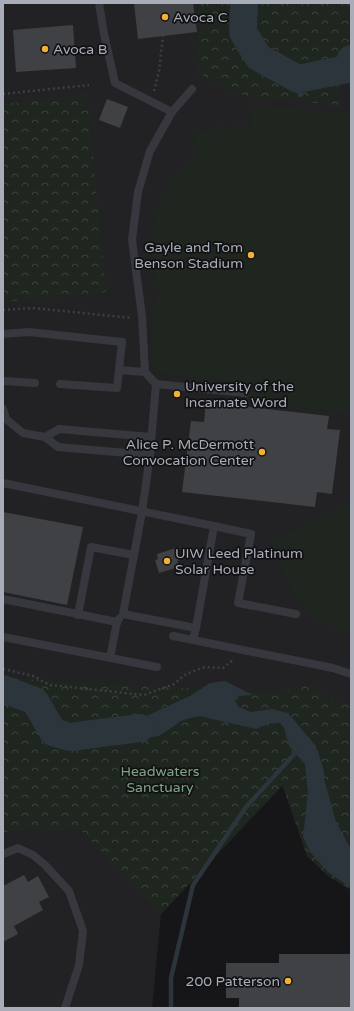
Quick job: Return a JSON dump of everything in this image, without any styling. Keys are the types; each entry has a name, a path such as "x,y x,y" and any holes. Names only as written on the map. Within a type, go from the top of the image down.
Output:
{"lane":[{"path":"99,3 115,83 172,112"},
{"path":"192,89 172,112 150,151 138,192 132,240 142,316 145,372 156,384 245,393"},
{"path":"3,334 28,332 122,342 117,388 60,384"},
{"path":"119,370 145,372"},
{"path":"3,380 35,383"},
{"path":"110,658 117,622 123,614 142,512 150,455 156,384"},
{"path":"3,409 6,419 23,432 45,437 58,447 150,455"},
{"path":"45,437 59,429 151,437"},
{"path":"3,483 251,534 238,603 296,614"},
{"path":"193,640 214,526"},
{"path":"78,614 91,547 134,555"},
{"path":"3,599 117,622"},
{"path":"123,614 196,628"},
{"path":"174,636 333,668 351,674"},
{"path":"3,637 157,668"},
{"path":"3,854 18,848 33,855 45,865 69,891 83,931 79,965 65,1008"}],"path":[{"path":"149,100 154,90 159,71 162,36"},
{"path":"3,94 89,85"},
{"path":"3,310 32,308 134,318 142,316"},
{"path":"3,669 33,676 50,684 144,695 174,684 186,674 205,667 223,668 244,650"}],"shaded area":[{"name":"University of the Incarnate Word","path":"3,3 351,3 351,890 328,876 307,856 282,785 161,914 152,1008 3,1008"},
{"path":"3,681 13,681 52,701 47,713 57,727 99,736 107,727 109,721 118,718 144,717 190,696 210,683 225,681 253,695 239,696 235,701 239,707 251,712 272,709 288,713 316,746 324,771 324,779 336,822 351,849 351,888 328,872 310,852 303,837 308,793 305,764 289,746 284,728 280,723 268,724 256,729 199,716 183,720 159,736 105,745 66,744 51,737 34,707 11,696 3,695"}],"green space":[{"path":"198,3 351,3 351,64 340,63 338,105 248,97 198,74"},
{"name":"Gayle and Tom Benson Stadium","path":"349,81 351,82 351,413 244,402 244,385 154,371 151,306 160,292 153,269 150,241 160,199 172,181 199,152 193,151 195,131 212,133 216,127 251,126 254,104 348,114"},
{"path":"87,95 106,292 3,302 3,104"},
{"path":"351,503 351,635 320,621 292,591 272,541"},
{"name":"Headwaters Sanctuary","path":"3,678 276,693 310,683 336,701 351,705 351,890 328,876 307,856 283,785 161,914 81,830 12,830 3,833"}],"building":[{"name":"Avoca C","path":"134,3 193,3 197,32 138,39"},
{"name":"Avoca B","path":"73,25 76,68 16,72 13,30"},
{"path":"107,99 128,107 120,128 99,120"},
{"name":"Alice P. McDermott Convocation Center","path":"206,402 329,416 327,429 340,430 332,494 317,492 315,507 182,492 191,421 204,422"},
{"path":"3,512 83,527 67,605 3,592"},
{"name":"UIW Leed Platinum Solar House","path":"176,548 180,560 177,561 179,567 159,573 155,560 158,559 157,554"},
{"path":"24,875 28,882 38,876 49,897 39,902 43,910 14,926 18,934 3,942 3,886"},
{"name":"200 Patterson","path":"279,954 351,954 351,1008 239,1008 239,998 226,998 226,963 279,963"}],"waterway":[{"path":"244,3 243,32 258,57 298,79 347,69 351,59"},
{"path":"298,79 300,95"},
{"path":"3,689 35,701 53,732 70,737 140,728"},
{"path":"171,1008 171,978 193,885 246,807 299,749"}],"place":[{"name":"Avoca C","path":"165,17"},
{"name":"Avoca B","path":"45,49"},
{"name":"Gayle and Tom Benson Stadium","path":"251,255"},
{"name":"University of the Incarnate Word","path":"177,394"},
{"name":"Alice P. McDermott Convocation Center","path":"262,452"},
{"name":"UIW Leed Platinum Solar House","path":"167,561"},
{"name":"200 Patterson","path":"288,981"}]}
